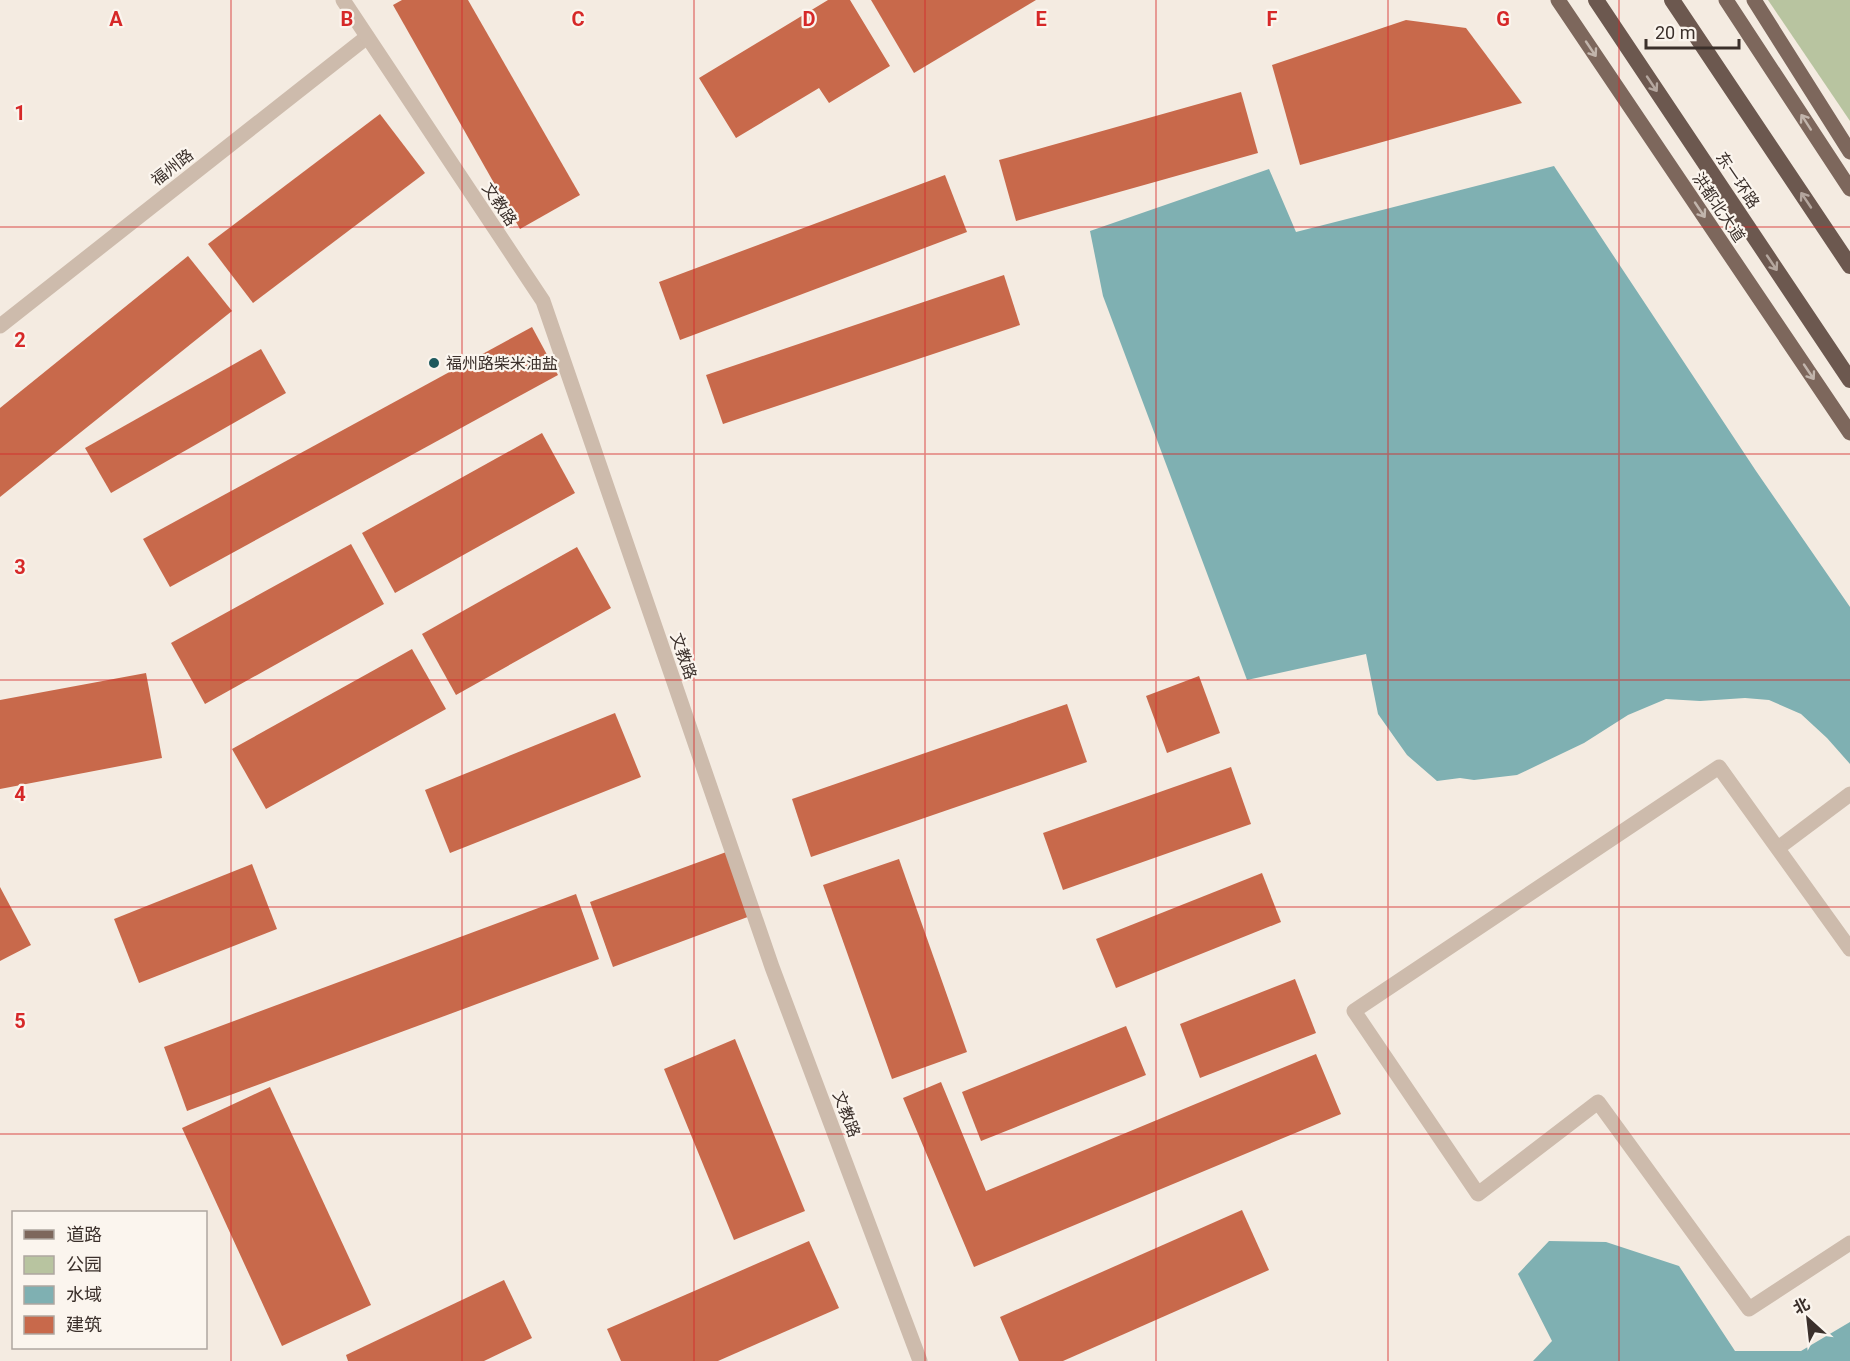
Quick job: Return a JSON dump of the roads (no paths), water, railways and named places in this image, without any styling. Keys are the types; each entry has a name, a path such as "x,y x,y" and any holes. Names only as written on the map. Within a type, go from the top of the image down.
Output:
{"highway":[{"name":"东一环路","path":"1596,0 1850,380"},
{"path":"1672,0 1850,266"}],"main road":[{"name":"洪都北大道","path":"1558,0 1850,433"},
{"path":"1726,0 1850,189"},
{"path":"1754,0 1850,152"}],"street":[{"name":"文教路","path":"343,0 543,301 772,967 920,1361"},
{"name":"福州路","path":"0,326 367,37"},
{"path":"1850,950 1719,767 1354,1011 1478,1194 1598,1101 1749,1309 1850,1243"},
{"path":"1778,848 1846,797"}],"water":[{"path":"1554,166 1756,471 1850,607 1850,764 1801,714 1769,700 1666,699 1628,715 1584,743 1517,775 1437,781 1407,755 1378,714 1366,654 1247,680 1103,296 1090,231 1269,169 1296,232"},
{"path":"1549,1241 1606,1242 1679,1266 1735,1351 1801,1351 1850,1322 1850,1361 1533,1361 1552,1341 1518,1274"}],"place":[{"name":"福州路柴米油盐","path":"434,363"}]}
